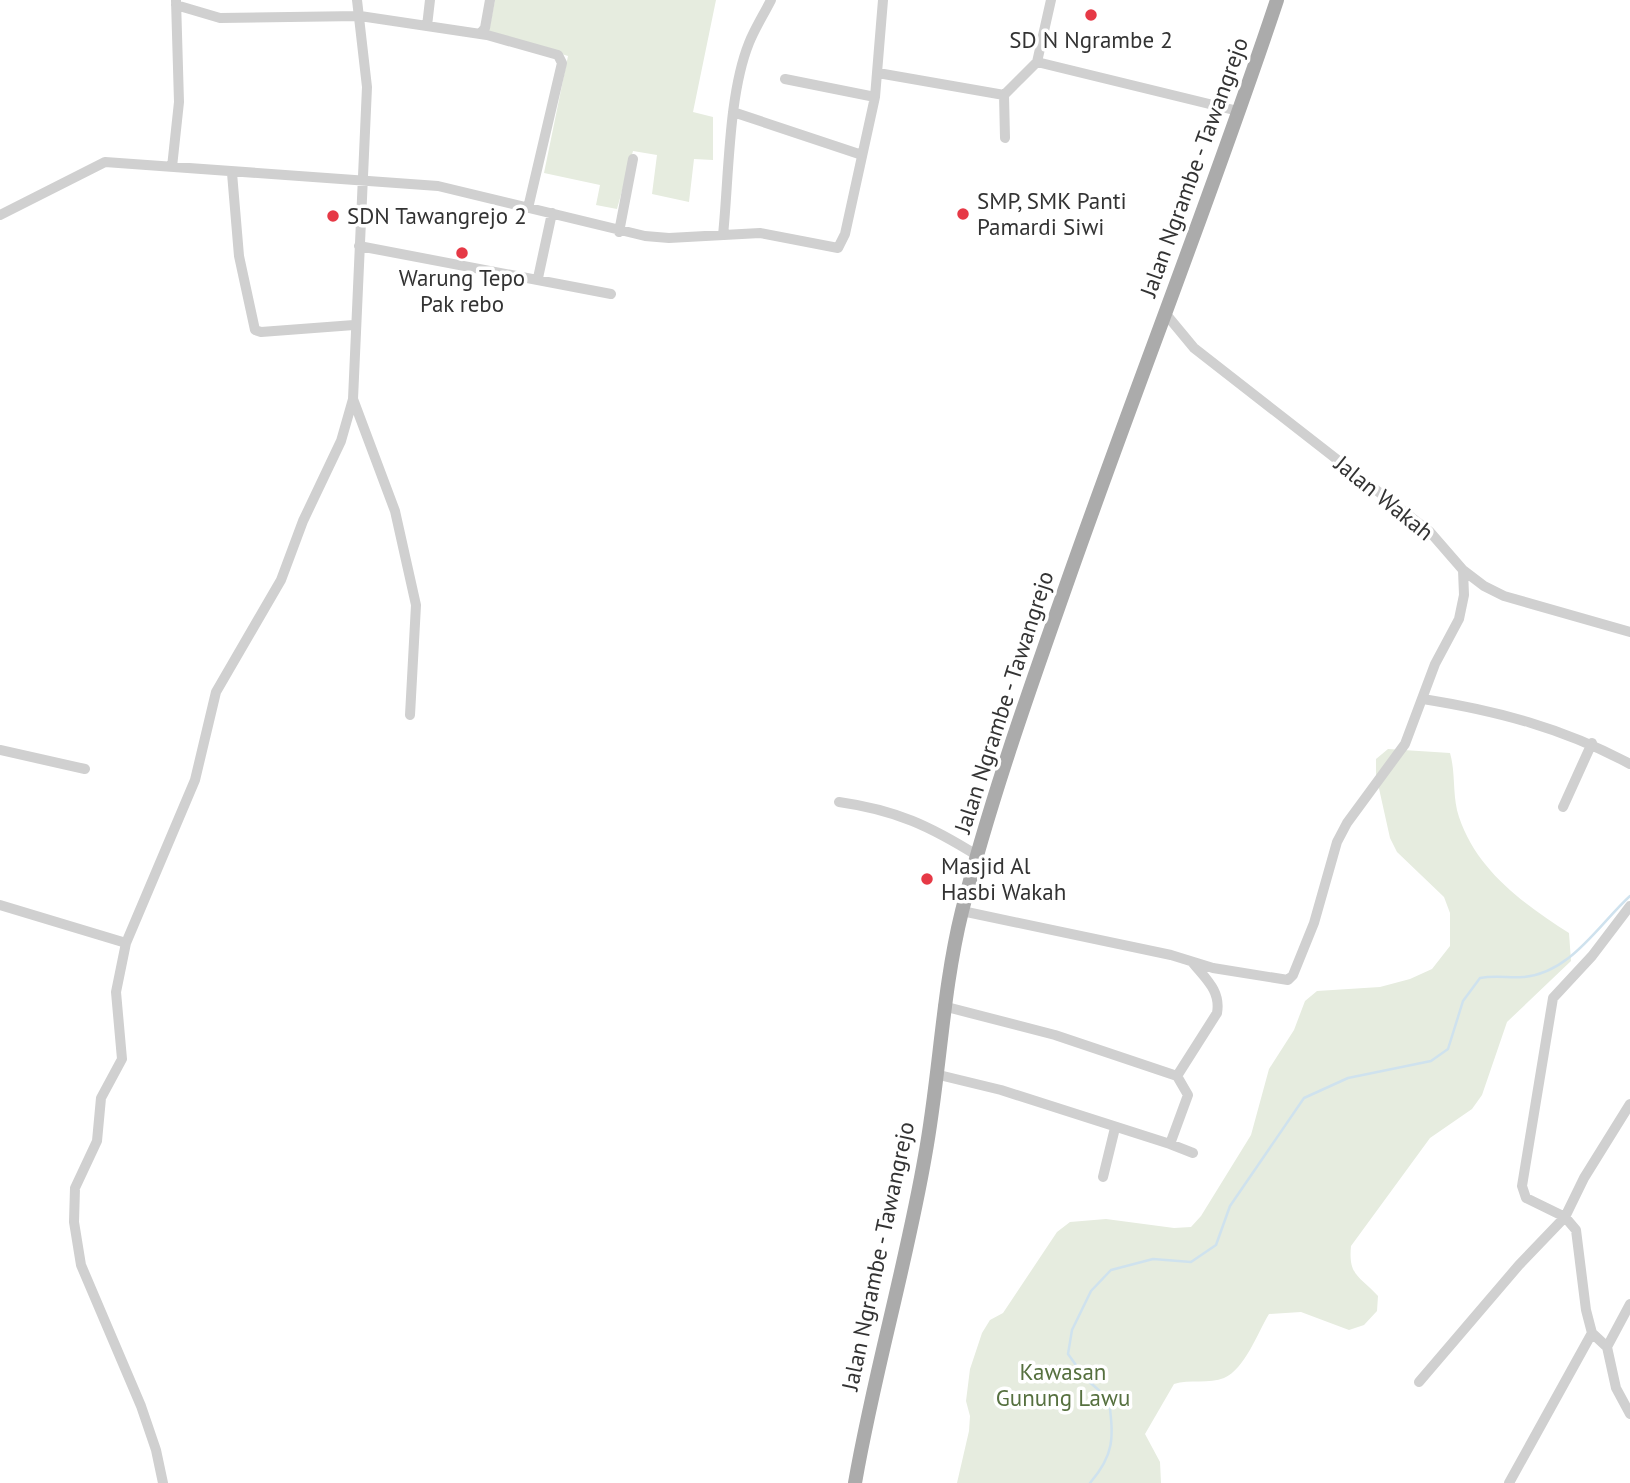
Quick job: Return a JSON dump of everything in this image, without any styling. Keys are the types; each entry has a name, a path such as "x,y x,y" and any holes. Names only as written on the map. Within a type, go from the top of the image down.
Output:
{"main road":[{"name":"Jalan Ngrambe - Tawangrejo","path":"855,1483 926,1153 943,1006 962,911 1037,667 1277,0"}],"street":[{"path":"163,1483 156,1450 141,1406 81,1265 74,1222 75,1188 97,1141 101,1098 122,1059 116,992 126,943 195,780 216,692 281,580 341,441 353,399 354,326 367,87 357,0"},
{"path":"427,26 430,0"},
{"path":"480,34 485,28 490,0"},
{"path":"723,235 733,112 749,43 771,0"},
{"path":"0,215 105,162 438,186 619,232 669,238 760,233 838,248 845,234 875,97 883,0"},
{"path":"1005,138 1004,95 1037,62 1051,0"},
{"path":"172,167 179,102 176,3 220,18 360,16 480,34 558,55 562,63 528,208"},
{"path":"1037,62 1238,111"},
{"path":"878,73 1004,95"},
{"path":"785,79 875,97"},
{"path":"733,112 862,155"},
{"path":"619,232 634,159"},
{"path":"232,173 239,256 255,330 261,332 354,326"},
{"path":"538,278 552,214"},
{"path":"359,246 611,294"},
{"name":"Jalan Wakah","path":"1165,313 1194,348 1430,532 1463,570 1484,586 1504,596 1630,632"},
{"path":"353,399 395,511 416,605 410,715"},
{"path":"962,911 1281,981 1293,975 1314,923 1338,842 1347,823 1405,744 1435,664 1459,619 1464,595 1463,570"},
{"path":"1423,699 1518,718 1562,731 1592,743 1630,764"},
{"path":"1563,807 1592,743"},
{"path":"0,750 85,769"},
{"path":"839,803 879,808 914,820 978,856"},
{"path":"0,905 126,943"},
{"path":"1630,905 1592,956 1553,998 1522,1186 1526,1198 1565,1217 1576,1230 1586,1310 1592,1333 1607,1347 1616,1388 1630,1414"},
{"path":"1177,1076 1217,1013 1218,1006 1216,992 1193,962"},
{"path":"943,1006 1055,1035 1177,1076 1188,1095 1170,1144"},
{"path":"936,1074 1001,1090 1193,1153"},
{"path":"1419,1382 1565,1217 1584,1178 1630,1104"},
{"path":"1103,1177 1115,1128"},
{"path":"1607,1347 1630,1304"},
{"path":"1509,1483 1592,1333"}],"green space":[{"path":"495,0 716,0 693,112 713,117 713,160 694,159 689,202 652,194 657,155 633,151 617,209 596,205 600,185 544,173 568,56 489,31"},
{"name":"Kawasan Gunung Lawu","path":"1388,749 1450,753 1459,817 1477,854 1519,898 1569,933 1571,961 1507,1022 1482,1095 1472,1109 1430,1138 1351,1246 1353,1270 1378,1296 1377,1311 1364,1325 1349,1330 1301,1312 1269,1314 1245,1359 1232,1373 1218,1380 1174,1384 1145,1434 1160,1462 1161,1483 957,1483 969,1431 970,1416 966,1401 970,1369 982,1333 990,1320 1003,1313 1057,1232 1070,1222 1106,1219 1174,1228 1191,1227 1201,1216 1251,1135 1269,1069 1294,1030 1305,1001 1317,991 1380,987 1410,979 1432,969 1450,946 1450,913 1444,897 1397,852 1390,838 1376,775 1376,759"}],"waterway":[{"path":"1090,1483 1104,1462 1111,1444 1109,1399 1086,1379 1068,1354 1072,1330 1091,1291 1111,1270 1153,1259 1191,1262 1216,1245 1230,1206 1304,1098 1348,1078 1431,1061 1448,1049 1463,1001 1480,978 1523,977 1540,974 1555,967 1582,946 1630,896"}],"place":[{"name":"SD N Ngrambe 2","path":"1091,15"},
{"name":"SMP, SMK Panti Pamardi Siwi","path":"963,214"},
{"name":"SDN Tawangrejo 2","path":"333,216"},
{"name":"Warung Tepo Pak rebo","path":"462,253"},
{"name":"Masjid Al Hasbi Wakah","path":"927,879"}]}
